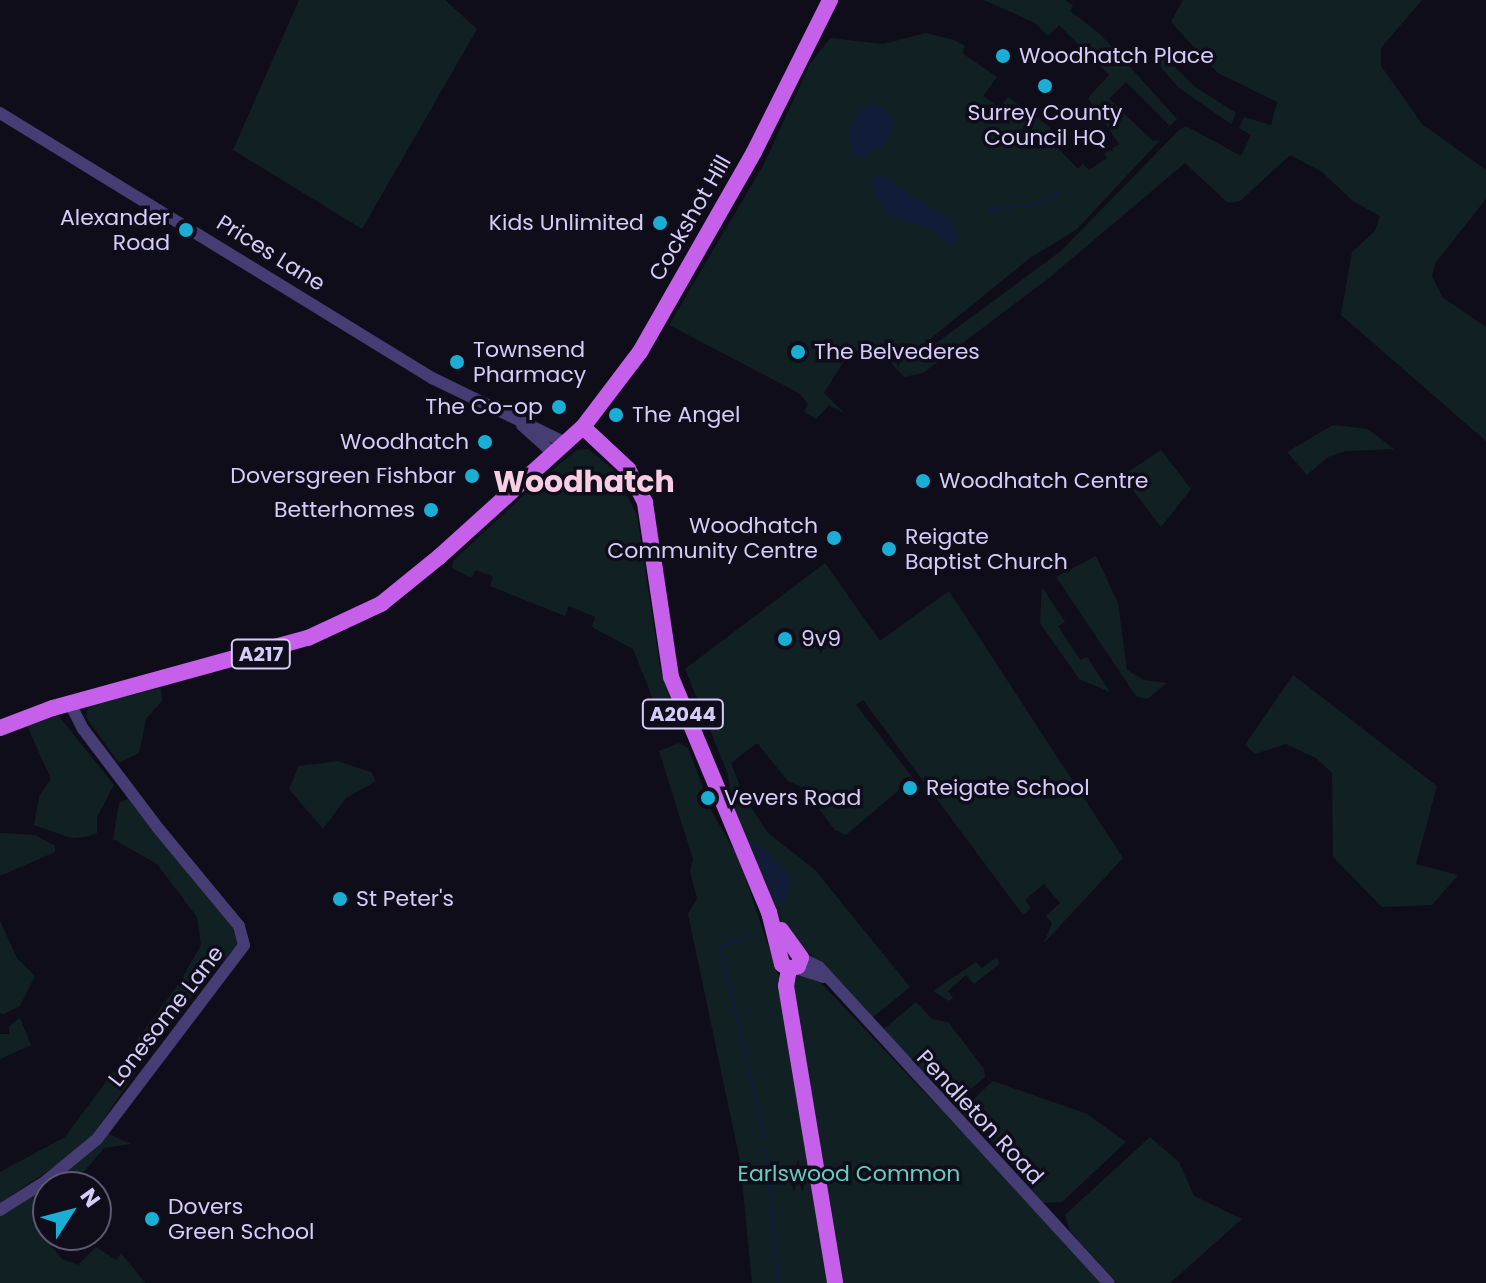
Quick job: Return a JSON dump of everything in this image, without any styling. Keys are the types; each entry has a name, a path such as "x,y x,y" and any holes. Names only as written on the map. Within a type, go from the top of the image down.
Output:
{"main road":[{"name":"Cockshot Hill","path":"560,449 583,427 644,346 754,152 830,0"},
{"name":"A2044","path":"583,427 628,469 645,503 671,677 792,960"},
{"name":"A217","path":"0,728 70,703 277,650 362,615 399,592 560,449"},
{"path":"792,960 786,986 835,1283"}],"street":[{"name":"Prices Lane","path":"0,113 216,241 400,359 560,449"},
{"name":"Lonesome Lane","path":"0,1210 58,1173 97,1139 244,945 239,926 158,828 83,729 70,703"},
{"name":"Pendleton Road","path":"792,960 814,962 824,977 1109,1283"}],"green space":[{"path":"299,0 445,0 477,29 362,229 233,150"},
{"path":"984,0 1065,0 1073,5 1070,11 1100,34 1177,119 1165,130 1169,125 1126,82 1109,99 1153,141 1160,140 1077,229 1030,258 909,356 915,359 1061,251 1179,130 1186,126 1241,156 1251,135 1239,128 1244,117 1271,125 1277,102 1218,73 1171,22 1183,0 1422,0 1381,48 1381,66 1422,124 1486,170 1486,199 1436,262 1432,276 1442,297 1486,327 1486,441 1341,315 1352,252 1375,231 1380,216 1353,201 1322,172 1290,155 1240,201 1228,203 1185,163 1049,278 923,373 904,377 882,353 866,346 860,353 852,348 824,393 844,413 829,405 816,419 804,412 808,404 799,393 669,325 764,164 810,64 830,38 883,44 926,33 954,40 965,46 962,53 997,77 983,96 1000,108 1008,97 1047,125 1054,132 1054,144 1078,169 1083,164 1089,170 1107,158 1104,154 1119,144 1088,98 1109,75 1059,25 1048,36 1035,23"},
{"path":"1160,52 1194,86 1236,113 1231,124 1179,88 1152,57"},
{"path":"1333,425 1368,429 1394,449 1345,451 1328,457 1307,475 1287,452"},
{"path":"588,449 613,469 637,515 660,667 675,714 663,724 633,649 592,627 595,617 569,606 565,616 490,586 493,577 476,570 471,578 452,568 453,561 541,479 577,450"},
{"path":"1161,450 1191,489 1161,527 1122,476"},
{"path":"1096,556 1118,603 1127,670 1144,680 1167,683 1147,699 1136,696 1056,577"},
{"name":"Reigate School","path":"825,563 880,641 949,591 1123,858 1044,943 1052,923 1046,916 1060,903 1044,884 1025,900 1031,908 1023,915 863,700 856,705 913,778 846,835 835,830 803,788 788,781 757,743 731,763 744,797 768,833 815,870 910,987 872,1018 784,927 731,802 728,774 685,669"},
{"path":"1042,587 1065,622 1058,626 1080,660 1087,657 1110,692 1079,679 1040,623"},
{"path":"1293,675 1437,786 1416,864 1458,875 1432,905 1382,907 1333,857 1332,773 1316,758 1286,744 1255,754 1245,745"},
{"path":"161,688 162,701 146,719 139,753 119,763 86,717 88,706"},
{"path":"58,715 114,785 97,817 97,833 86,837 71,838 34,825 39,796 51,779 27,726"},
{"name":"Earlswood Common","path":"679,743 688,748 713,814 738,857 779,977 805,975 820,982 1105,1283 752,1283 740,1161 688,914 697,898 690,871 693,859 659,751"},
{"path":"338,761 371,772 376,781 346,798 323,829 289,789 299,766"},
{"path":"128,799 232,927 238,944 174,1017 85,1146 48,1171 32,1171 32,1182 0,1203 0,1172 65,1137 180,982 201,945 197,917 157,864 113,839 119,803"},
{"path":"0,833 35,835 55,846 55,852 0,876"},
{"path":"0,921 17,958 35,976 20,1006 4,1014 0,1013"},
{"path":"997,957 999,964 974,984 966,975 948,991 953,998 949,1001 933,991 976,962 982,968"},
{"path":"916,1002 932,1019 948,1022 984,1069 985,1077 957,1101 946,1100 884,1029"},
{"path":"20,1018 31,1045 0,1059 0,1034 9,1034 9,1026"},
{"path":"993,1081 1087,1114 1126,1142 1062,1202 1043,1203 997,1146 964,1115 967,1105"},
{"path":"107,1133 131,1144 104,1148 85,1171 64,1171 83,1158"},
{"path":"1150,1137 1179,1162 1194,1196 1242,1219 1170,1283 1117,1283 1070,1231 1065,1215"},
{"path":"32,1194 32,1251 55,1251 62,1259 78,1265 92,1251 102,1251 116,1260 121,1253 145,1283 0,1283 0,1216"}],"water":[{"path":"880,105 896,123 886,143 863,158 854,154 849,132 862,108"},
{"path":"877,174 948,218 959,239 952,246 929,227 887,215 870,182"},
{"path":"759,844 788,872 791,889 782,903 773,898 752,846"}],"waterway":[{"path":"989,209 1032,204 1060,191"},
{"path":"750,937 720,946 764,1138"},
{"path":"765,1148 778,1283"}],"place":[{"name":"Woodhatch Place","path":"1003,56"},
{"name":"Surrey County Council HQ","path":"1045,86"},
{"name":"Kids Unlimited","path":"660,223"},
{"name":"Alexander Road","path":"186,230"},
{"name":"The Belvederes","path":"798,352"},
{"name":"Townsend Pharmacy","path":"457,362"},
{"name":"The Co-op","path":"559,407"},
{"name":"The Angel","path":"616,415"},
{"name":"Woodhatch","path":"485,442"},
{"name":"Doversgreen Fishbar","path":"472,476"},
{"name":"Woodhatch Centre","path":"923,481"},
{"name":"Betterhomes","path":"431,510"},
{"name":"Woodhatch Community Centre","path":"834,538"},
{"name":"Reigate Baptist Church","path":"889,549"},
{"name":"9v9","path":"785,639"},
{"name":"Reigate School","path":"910,788"},
{"name":"Vevers Road","path":"708,798"},
{"name":"St Peter's","path":"340,899"},
{"name":"Dovers Green School","path":"152,1219"}],"district":[{"name":"Woodhatch","path":"584,482"}]}
